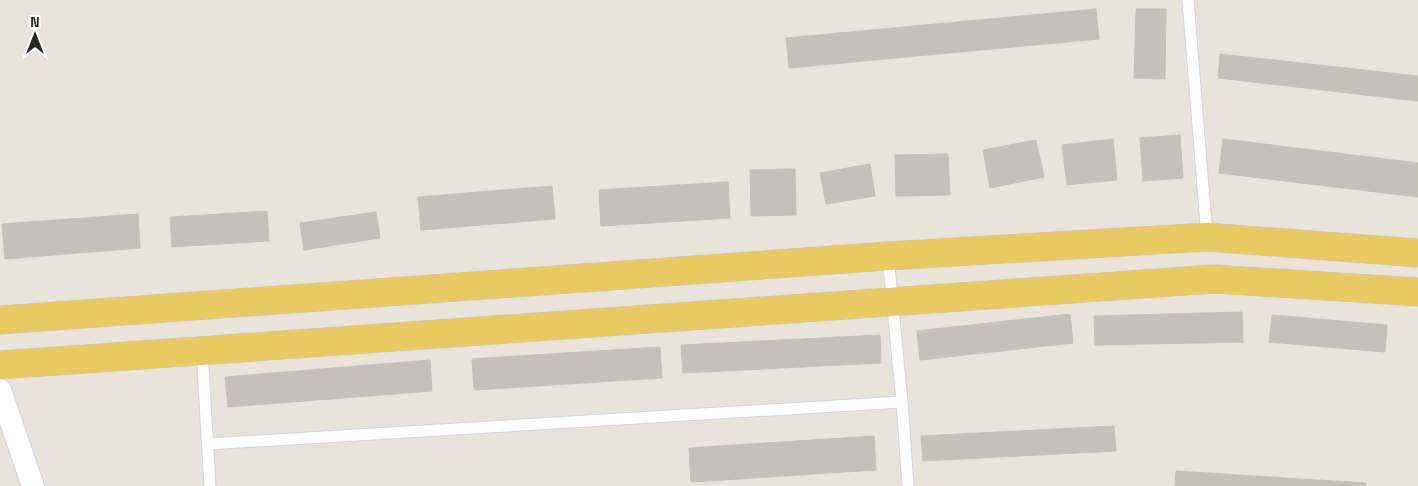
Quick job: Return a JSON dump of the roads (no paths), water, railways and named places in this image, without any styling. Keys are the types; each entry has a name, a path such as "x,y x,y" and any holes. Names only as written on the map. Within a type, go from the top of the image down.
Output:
{"main road":[{"path":"0,320 888,256 1207,237 1418,253"},
{"path":"0,365 1214,279 1418,292"}],"street":[{"path":"0,390 33,486"}],"lane":[{"path":"1188,0 1207,237"},
{"path":"888,256 894,302 908,486"},
{"path":"202,350 210,486"},
{"path":"208,444 902,402"}]}
